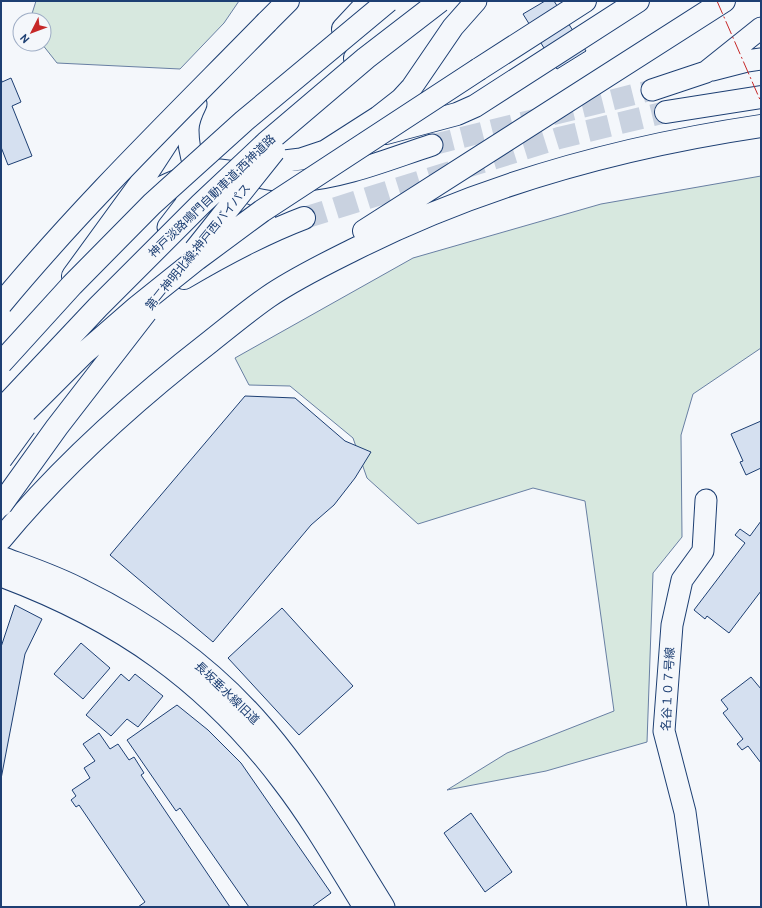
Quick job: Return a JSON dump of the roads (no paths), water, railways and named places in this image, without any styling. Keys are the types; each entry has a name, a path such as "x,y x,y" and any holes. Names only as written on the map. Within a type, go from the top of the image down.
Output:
{"highway":[{"path":"1,304 118,173 282,1"},
{"path":"1,376 118,212 140,184 160,150 205,85 264,20 288,1"},
{"path":"1,459 35,411 266,114 369,1"},
{"path":"1,363 72,285 152,204 250,116 388,1"},
{"name":"第二神明北線;神戸西バイパス","path":"1,505 57,427 142,316 290,131 344,70 410,1"},
{"name":"神戸淡路鳴門自動車道;西神道路","path":"1,410 98,307 201,204 266,143 355,68 440,1"},
{"path":"1,436 83,354 137,307 197,259 262,211 585,1"},
{"path":"363,144 387,133 457,114 495,94 638,1"},
{"path":"1,539 59,474 100,434 157,383 269,297 336,250 724,1"},
{"path":"666,112 761,97"},
{"path":"269,297 329,262 386,233 445,208 508,185 584,162 652,146 761,126"},
{"path":"1,417 62,365 175,283 237,248 277,228 304,218"}],"street":[{"path":"118,212 144,194 197,174 301,159 325,151 378,117 401,99 412,87 453,27 476,1"},
{"path":"706,72 761,28"},
{"path":"652,90 706,72 747,61 761,60"},
{"path":"205,85 191,115 188,129 197,174 206,193 213,200 277,228"},
{"path":"219,170 273,180 297,181 317,179 337,175 432,145"},
{"path":"62,365 185,205 197,174"},
{"name":"名谷１０７号線","path":"698,907 685,812 664,731 672,625 682,580 703,551 706,500"},
{"name":"長坂垂水線旧道","path":"1,556 55,577 114,606 175,646 202,667 256,719 301,776 384,907"},
{"name":"長坂垂水線旧道","path":"1,576 58,598 116,629 179,672 210,700 258,750 284,783 364,907"}],"tunnel":[{"path":"432,145 652,90"},
{"path":"304,218 559,138 666,112"}]}
